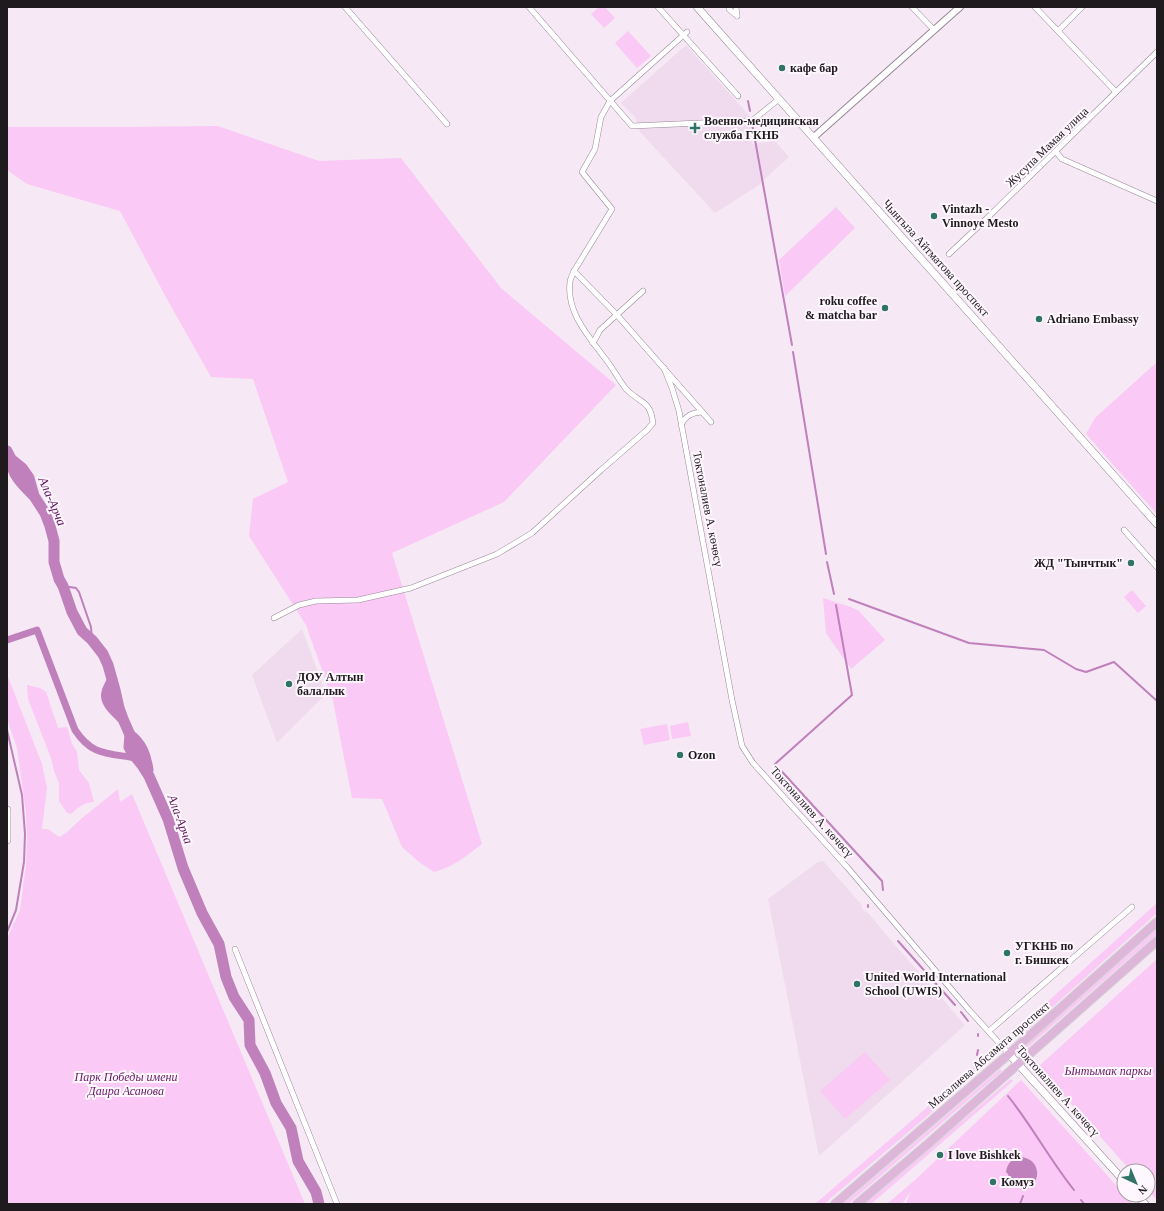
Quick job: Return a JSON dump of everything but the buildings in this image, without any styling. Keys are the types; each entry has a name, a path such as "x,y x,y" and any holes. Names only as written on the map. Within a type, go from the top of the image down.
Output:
{"main road":[{"name":"Чынгыза Айтматова проспект","path":"697,7 1157,524"},
{"path":"7,810 7,840"},
{"name":"Масалиева Абсамата проспект","path":"835,1204 1009,1054 1157,922"},
{"path":"857,1204 1157,941"},
{"name":"Токтоналиев А. көчөсү","path":"1009,1054 1116,1172"}],"street":[{"path":"345,7 448,124"},
{"path":"529,7 632,126 754,120 779,99"},
{"path":"658,7 685,33 738,96"},
{"path":"912,7 934,30"},
{"path":"814,137 960,7"},
{"path":"1035,7 1116,92"},
{"path":"1058,31 1082,7"},
{"path":"732,8 737,16"},
{"path":"274,618 299,605 316,601 358,600 411,588 497,554 532,533 653,423 652,415 648,406 642,400 631,394 623,385 577,319 570,298 570,282 574,271 612,208 582,172 595,149 601,117 610,102 685,33"},
{"name":"Жусупа Мамая улица","path":"949,254 1056,152 1157,52"},
{"path":"1056,152 1062,158 1157,201"},
{"path":"574,271 617,315 711,422"},
{"path":"593,343 600,330 643,291"},
{"name":"Токтоналиев А. көчөсү","path":"664,368 676,399 682,424 732,700 742,746 753,764 847,868 1009,1054"},
{"path":"682,424 684,419 690,414 702,412"},
{"path":"1124,530 1157,567"},
{"path":"989,1031 1132,907"},
{"path":"235,949 337,1204"}],"shaded area":[{"name":"Военно-медицинская служба ГКНБ","path":"686,45 756,123 750,130 752,144 775,141 789,157 756,187 715,213 640,132 635,117 621,103"},
{"name":"ДОУ Алтын балалык","path":"302,629 326,694 277,743 252,675"},
{"name":"United World International School (UWIS)","path":"823,861 861,904 863,910 868,913 965,1025 819,1156 768,899 818,862"},
{"path":"1018,1157 1026,1158 1032,1161 1036,1166 1037,1172 1034,1183 1021,1189 1012,1183 1006,1172 1007,1167 1013,1159"}],"green space":[{"path":"599,7 605,7 615,18 604,28 591,14"},
{"path":"628,31 651,56 637,68 615,43"},
{"path":"218,126 319,161 401,158 501,288 616,385 504,502 392,553 482,844 454,864 441,870 434,872 419,862 402,847 382,799 352,798 333,701 306,625 249,536 253,499 288,482 253,379 211,377 120,211 27,184 7,170 7,127"},
{"path":"836,207 855,228 785,296 779,260"},
{"path":"1157,362 1157,514 1086,434 1095,418"},
{"path":"1132,590 1146,606 1138,613 1124,597"},
{"path":"823,598 859,611 885,640 851,669 826,633"},
{"name":"Парк Победы имени Даира Асанова","path":"7,676 42,764 47,788 42,829 48,829 59,837 66,833 118,789 120,802 132,794 305,1204 7,1204 7,939 20,910 26,865 27,838 26,812 17,748 7,719"},
{"path":"27,685 40,688 46,692 58,728 67,727 72,744 77,752 79,770 89,783 94,802 84,804 71,814 67,813 59,801 59,783 28,699"},
{"path":"688,722 691,736 672,739 670,726"},
{"path":"667,724 670,740 644,745 640,729"},
{"path":"1157,903 1157,913 1017,1039 1012,1034"},
{"path":"1157,929 1157,934 1028,1047 1026,1047 1026,1044"},
{"name":"Ынтымак паркы","path":"1157,959 1157,1200 1156,1163 1124,1163 1038,1067"},
{"path":"865,1052 890,1080 845,1119 820,1091"},
{"path":"989,1054 994,1059 824,1204 815,1204"},
{"path":"1000,1069 1002,1071 848,1204 843,1204"},
{"path":"1011,1079 1013,1081 871,1204 864,1204"},
{"path":"1021,1080 1116,1185 1116,1203 1133,1204 906,1204 911,1191 902,1204 887,1204 915,1180"}],"waterway":[{"path":"748,101 750,111"},
{"path":"752,123 792,345"},
{"path":"793,352 826,554"},
{"name":"Ала-Арча","path":"7,451 11,459 22,468 29,478 34,496 45,513 54,541 54,562 72,612 82,631 92,640 103,654 108,665 119,708 130,735 129,747 149,776 168,819 183,868 202,913 219,944 226,977 234,997 249,1020 250,1045 265,1073 276,1103 291,1128 298,1161 316,1192 319,1204"},
{"path":"11,459 15,474 33,495"},
{"path":"827,562 834,594"},
{"path":"63,586 76,588 79,592 91,627 92,640"},
{"path":"849,599 969,643 1044,650 1076,669 1086,672 1114,662 1157,701"},
{"path":"836,605 852,695 775,764 882,881 883,890"},
{"path":"7,640 37,630 75,730 81,738 88,745 101,752 136,758"},
{"path":"112,680 106,696 111,706 121,717"},
{"path":"7,730 22,795 25,834 24,862 16,910 7,932"},
{"path":"130,735 138,742 143,751 148,770"},
{"path":"898,941 955,1005"},
{"path":"961,1012 968,1021"},
{"path":"977,1055 978,1050"},
{"path":"1008,1096 1074,1190"},
{"path":"1020,1204 1023,1196"},
{"path":"1081,1200 1084,1204"}],"place":[{"name":"кафе бар","path":"782,68"},
{"name":"Военно-медицинская служба ГКНБ","path":"695,128"},
{"name":"Vintazh - Vinnoye Mesto","path":"934,216"},
{"name":"roku coffee & matcha bar","path":"885,308"},
{"name":"Adriano Embassy","path":"1039,319"},
{"name":"ЖД \"Тынчтык\"","path":"1131,563"},
{"name":"ДОУ Алтын балалык","path":"289,684"},
{"name":"Ozon","path":"680,755"},
{"name":"УГКНБ по г. Бишкек","path":"1007,953"},
{"name":"United World International School (UWIS)","path":"857,984"},
{"name":"I love Bishkek","path":"940,1155"},
{"name":"Комуз","path":"993,1182"}]}
